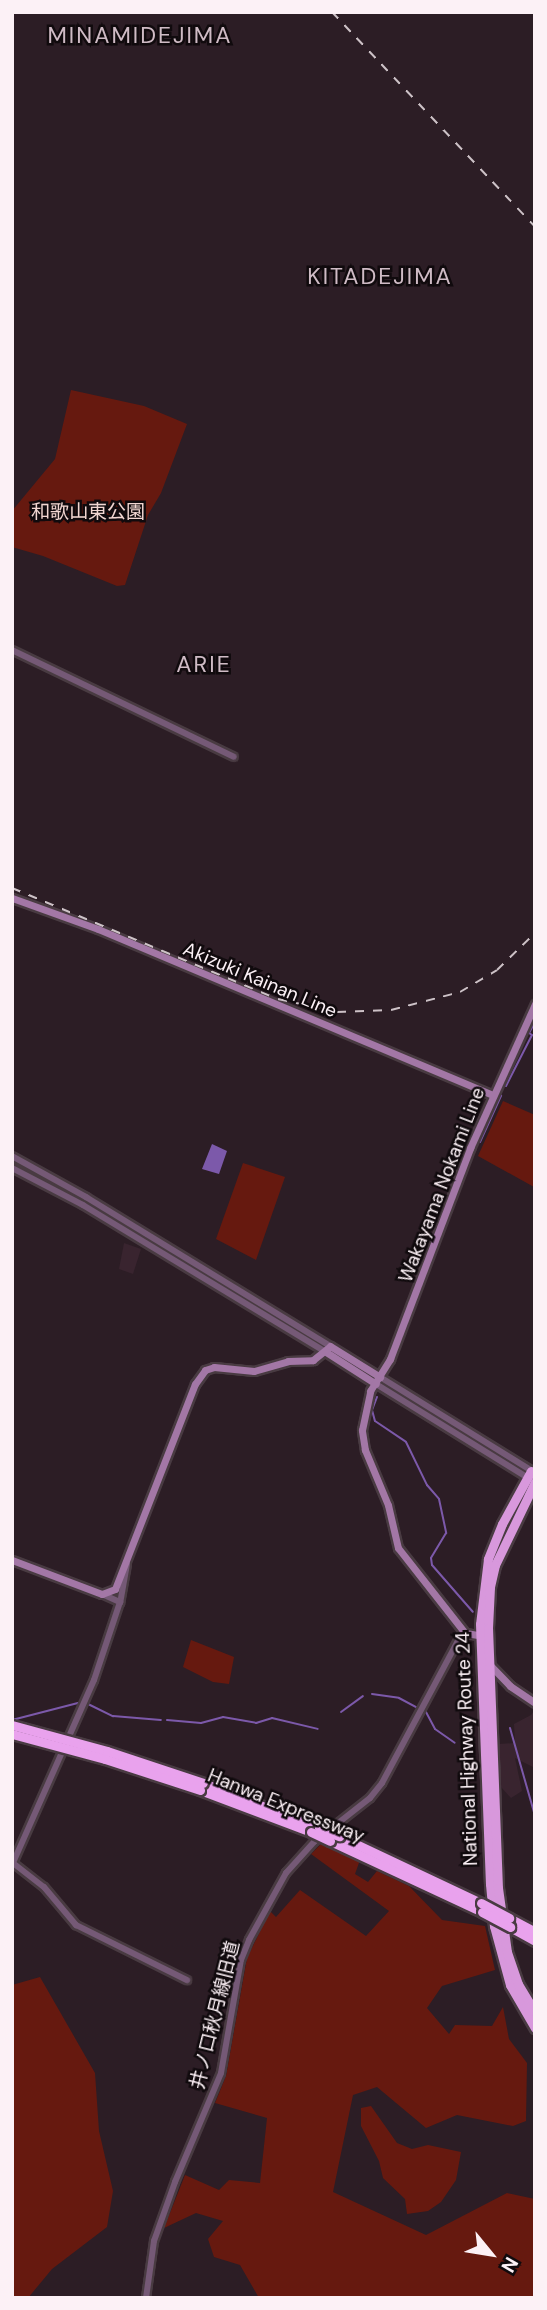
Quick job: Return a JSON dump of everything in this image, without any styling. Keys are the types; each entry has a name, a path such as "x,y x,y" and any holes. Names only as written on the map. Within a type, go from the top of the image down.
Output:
{"highway":[{"name":"National Highway Route 24","path":"533,1475 488,1559 482,1587 490,1884 494,1926 510,1985 535,2028"},
{"name":"National Highway Route 24","path":"485,1662 498,1888 507,1952 518,1984 535,2012"},
{"name":"Hanwa Expressway","path":"12,1725 107,1751 315,1830 535,1932"},
{"name":"Hanwa Expressway","path":"12,1734 201,1786"},
{"name":"Hanwa Expressway","path":"509,1922 535,1941"}],"main road":[{"name":"Akizuki Kainan Line","path":"12,898 98,929 493,1095"},
{"name":"Wakayama Nokami Line","path":"465,1633 398,1548 388,1505 362,1439 370,1391 378,1381 407,1318 470,1148 535,1004"},
{"path":"12,1560 102,1594 115,1589 195,1384 205,1370 214,1367 245,1373 288,1361 313,1360 328,1349 378,1381"},
{"path":"465,1633 485,1636"},
{"path":"485,1662 510,1686 535,1703"}],"street":[{"path":"12,650 234,757"},
{"path":"12,1156 86,1197 328,1349"},
{"path":"12,1168 83,1206 328,1349"},
{"path":"378,1381 533,1475"},
{"path":"127,1562 120,1602 94,1679 13,1863 44,1887 76,1925 187,1980"},
{"path":"102,1594 120,1602"},
{"name":"井ノ口秋月線旧道","path":"146,2298 154,2241 175,2182 221,2073 241,1960 249,1940 286,1873 314,1842 370,1798 382,1783 460,1637 465,1633"}],"shaded area":[{"path":"212,1144 227,1151 219,1174 202,1169"},
{"path":"124,1243 141,1249 133,1274 119,1269"},
{"path":"535,1709 535,1768 515,1758 522,1791 511,1798 500,1786 499,1744 515,1743 514,1724 531,1715"}],"green space":[{"name":"和歌山東公園","path":"71,390 144,406 187,424 161,493 148,515 125,585 117,586 43,556 12,547 12,511 55,459"},
{"path":"503,1101 535,1115 534,1187 478,1156"},
{"path":"243,1163 285,1177 256,1260 216,1239"},
{"path":"191,1640 234,1657 229,1684 213,1682 183,1667"},
{"path":"322,1843 360,1860 355,1874 368,1882 377,1871 409,1886 442,1920 485,1926 495,1970 442,1986 427,2008 449,2034 455,2025 492,2026 503,2007 509,2039 527,2063 526,2121 513,2126 457,2115 426,2128 377,2087 353,2095 333,2192 426,2235 507,2193 535,2199 535,2298 259,2298 240,2265 214,2257 208,2239 223,2221 196,2213 164,2228 185,2175 219,2190 229,2180 260,2183 267,2118 215,2103 226,2076 247,1958 270,1911 276,1917 300,1890 366,1936 389,1911 311,1854"},
{"path":"40,1977 95,2073 99,2131 113,2191 107,2227 52,2269 28,2298 12,2298 12,1985"},
{"path":"371,2106 397,2143 412,2149 428,2145 461,2152 456,2180 441,2202 428,2211 407,2214 405,2199 383,2178 379,2161 361,2126 361,2108"}],"waterway":[{"path":"506,1086 532,1035 529,1033 535,1022"},
{"path":"480,1142 501,1096"},
{"path":"377,1397 372,1410 375,1421 406,1442 427,1485 439,1499 446,1533 431,1558 432,1565 473,1612"},
{"path":"372,1694 399,1698 418,1708"},
{"path":"341,1712 363,1696"},
{"path":"12,1720 78,1703 81,1705"},
{"path":"88,1704 113,1716 161,1720"},
{"path":"426,1712 435,1729 455,1743"},
{"path":"167,1720 201,1723 223,1717 256,1723 272,1718 318,1729"},
{"path":"510,1728 535,1816"}],"railway":[{"path":"332,12 535,227"},
{"path":"12,888 278,999 337,1012 391,1010 460,992 497,970 535,933"}],"district":[{"name":"MINAMIDEJIMA","path":"140,35"},
{"name":"KITADEJIMA","path":"380,276"},
{"name":"ARIE","path":"204,664"}]}
